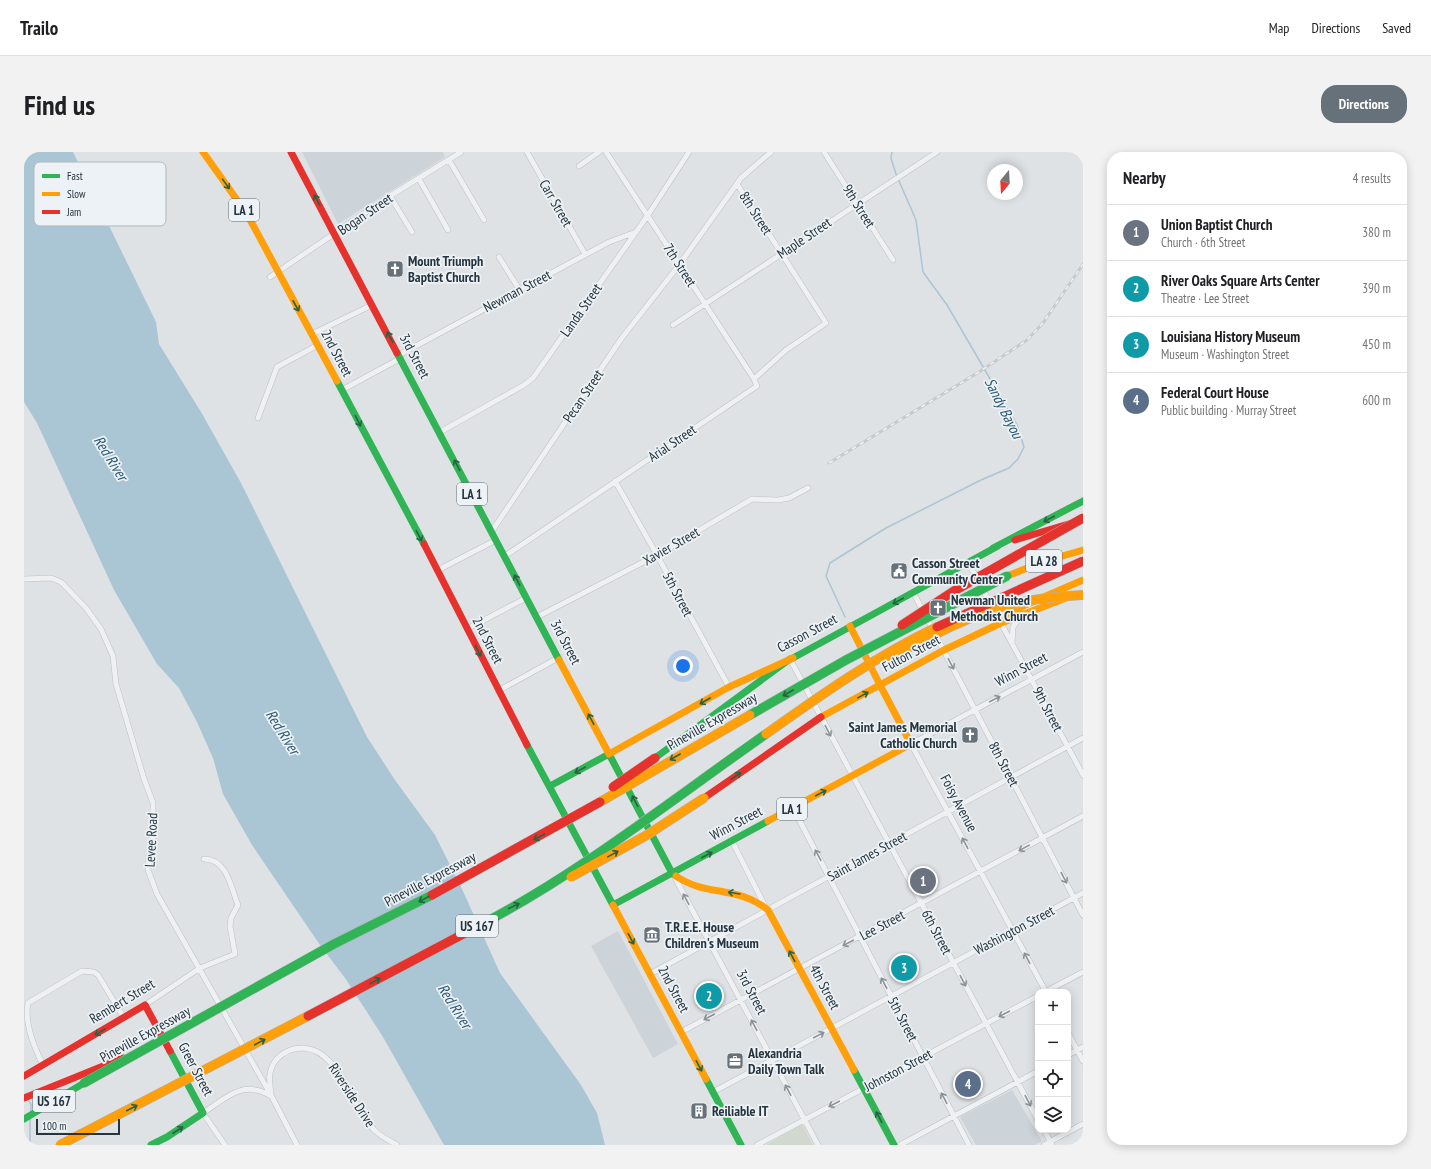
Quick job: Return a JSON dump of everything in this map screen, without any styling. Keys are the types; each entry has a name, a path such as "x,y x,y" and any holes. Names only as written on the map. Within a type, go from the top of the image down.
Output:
{"main road":[{"name":"2nd Street","path":"203,152 247,214 274,275 318,345 438,570 498,691 741,1145"},
{"name":"3rd Street","path":"291,152 672,873"},
{"path":"993,548 1083,501"},
{"name":"US 167","path":"846,660 954,591 1083,518"},
{"name":"Casson Street","path":"550,786 729,687 790,659 993,548 1064,524 1083,522"},
{"name":"LA 28","path":"846,660 1007,576 1045,561 1083,550"},
{"name":"US 167","path":"60,1145 192,1078 529,899 659,811 708,774 836,684 869,665 897,646 1083,561"},
{"path":"1001,623 1024,606 1081,581"},
{"name":"Fulton Street","path":"529,899 640,839 704,798 821,718 880,685 944,650 1001,623 1083,592"},
{"path":"869,665 999,608 1051,598 1083,595"},
{"name":"Foisy Avenue","path":"850,626 911,744"},
{"path":"558,826 790,659"},
{"name":"Pineville Expressway","path":"24,1119 81,1080 159,1042 334,944 408,908 558,826 846,660"},
{"name":"Winn Street","path":"613,905 911,744"},
{"path":"672,873 681,881 690,885 753,898 768,910"},
{"name":"4th Street","path":"768,910 894,1145"},
{"name":"Rembert Street","path":"24,1076 145,1005"},
{"name":"Greer Street","path":"145,1005 203,1113"},
{"path":"24,1098 81,1080"},
{"path":"151,1145 167,1137 203,1113"},
{"path":"64,1145 80,1134"}],"street":[{"name":"Bogan Street","path":"274,275 390,196 419,180 461,152"},
{"name":"Carr Street","path":"527,152 585,254"},
{"path":"579,166 599,152"},
{"name":"7th Street","path":"606,152 754,379"},
{"name":"Landa Street","path":"440,432 524,385 533,378 648,215 689,152"},
{"name":"Pecan Street","path":"492,531 621,339 679,265 746,172 771,152"},
{"name":"9th Street","path":"824,152 893,260"},
{"name":"Maple Street","path":"673,325 889,182 937,152"},
{"path":"449,160 484,220"},
{"path":"419,180 448,230"},
{"name":"8th Street","path":"737,184 826,324"},
{"path":"390,196 412,232"},
{"name":"Newman Street","path":"342,390 519,289 609,242 636,232"},
{"path":"499,257 519,289"},
{"path":"312,334 372,305"},
{"name":"Arial Street","path":"505,556 757,386 754,379 786,350 826,324"},
{"path":"258,418 277,367 318,345"},
{"name":"5th Street","path":"615,481 729,687"},
{"name":"Xavier Street","path":"537,617 657,555 752,499 778,500 789,498 808,488"},
{"path":"438,570 496,540"},
{"name":"9th Street","path":"968,562 1083,775"},
{"name":"Levee Road","path":"24,579 51,578 61,582 86,608 101,630 113,656 116,684 144,779 153,803 153,841 149,857 148,870 157,894 272,1097 297,1145"},
{"name":"8th Street","path":"913,592 1083,915"},
{"path":"467,629 526,598"},
{"path":"1012,644 1013,627 1020,616"},
{"name":"Winn Street","path":"911,744 1083,652"},
{"path":"498,691 558,658"},
{"name":"6th Street","path":"790,659 1035,1114"},
{"name":"Saint James Street","path":"650,974 1083,738"},
{"name":"Foisy Avenue","path":"911,744 1043,989"},
{"name":"5th Street","path":"793,808 969,1145"},
{"name":"Lee Street","path":"681,1032 922,904 1083,816"},
{"name":"4th Street","path":"732,841 768,910"},
{"name":"Rembert Street","path":"145,1005 200,968 235,954 230,926 231,918 238,905 230,881 222,868 214,862 204,860"},
{"name":"3rd Street","path":"672,873 818,1145"},
{"name":"Washington Street","path":"713,1092 1083,893"},
{"path":"43,1064 32,1044 25,1024 25,1007 28,1003 82,971 94,972 98,975 124,1018"},
{"path":"1051,989 1083,972"},
{"name":"Johnston Street","path":"757,1145 1035,998"},
{"path":"1071,1039 1083,1061"},
{"path":"1071,1053 1083,1047"},
{"name":"Riverside Drive","path":"272,1097 268,1078 276,1060 287,1052 296,1048 314,1049 329,1060 369,1124 383,1137 397,1145"},
{"path":"900,1145 1035,1073"},
{"path":"203,1113 243,1089 249,1088 260,1090 272,1097"},
{"name":"Greer Street","path":"203,1113 225,1145"},
{"path":"1044,1145 1051,1143 1083,1124"},
{"path":"1046,1133 1051,1143"}],"shaded area":[{"path":"302,152 443,152 445,157 338,224"},
{"path":"618,931 678,1044 653,1058 591,946"},
{"path":"1012,1090 1035,1129 1035,1133 1037,1133 1042,1141 1035,1145 976,1145 960,1117"},
{"path":"802,1124 813,1145 766,1145"}],"water":[{"name":"Red River","path":"24,152 73,152 78,162 34,162 34,226 109,226 156,322 159,344 201,412 241,483 367,737 395,780 435,835 462,889 500,973 581,1085 597,1113 605,1145 444,1145 383,1037 345,978 320,945 252,845 223,794 213,758 197,722 179,688 157,664 114,590 37,423 24,402"}],"waterway":[{"name":"Sandy Bayou","path":"845,617 826,576 830,563 886,528 981,480 1009,468 1018,459 1024,447 1017,425 947,305 923,272 916,220 896,174 891,158 892,152"},
{"path":"28,1100 31,1104 31,1111"},
{"path":"30,1119 30,1145"}],"railway":[{"path":"829,463 979,372 1027,340 1043,323 1083,264"}],"traffic: fast":[{"path":"397,353 559,660"},
{"path":"337,381 424,544"},
{"path":"993,548 1083,501"},
{"path":"793,658 998,546"},
{"path":"750,715 846,660 1007,576"},
{"path":"655,758 790,659"},
{"path":"484,923 521,902 593,857 766,734"},
{"path":"527,745 613,905 768,821"},
{"path":"550,786 609,754 672,873 676,876"},
{"path":"84,1083 334,944 432,895"},
{"path":"151,1145 167,1137 203,1113 170,1051"},
{"path":"854,1070 894,1145"},
{"path":"706,1079 741,1145"},
{"path":"24,1119 84,1083"}],"traffic: slow":[{"path":"203,152 247,214 337,381"},
{"path":"1007,576 1045,561 1083,550"},
{"path":"1001,623 1023,606 1083,580"},
{"path":"887,659 956,625 998,608 1030,600 1083,595"},
{"path":"821,717 944,650 1001,623 1066,598"},
{"path":"850,626 880,685"},
{"path":"766,734 871,663 892,650 937,627"},
{"path":"559,660 609,754 729,687 793,658"},
{"path":"768,821 911,744 880,685"},
{"path":"600,802 750,715"},
{"path":"571,877 647,835 704,798"},
{"path":"676,876 699,887 745,897 768,910 854,1070"},
{"path":"613,905 706,1079"},
{"path":"60,1145 308,1016"}],"traffic: jam":[{"path":"291,152 397,353"},
{"path":"902,625 954,591 1083,518"},
{"path":"1015,540 1072,523"},
{"path":"424,544 527,745"},
{"path":"937,627 1083,561"},
{"path":"704,798 821,717"},
{"path":"613,787 655,758"},
{"path":"432,895 600,802"},
{"path":"308,1016 484,923"},
{"path":"24,1076 145,1005 170,1051"},
{"path":"24,1098 123,1058"}],"place":[{"name":"Mount Triumph Baptist Church","path":"395,269"},
{"name":"Casson Street Community Center","path":"899,571"},
{"name":"Newman United Methodist Church","path":"938,608"},
{"name":"Saint James Memorial Catholic Church","path":"970,735"},
{"name":"Union Baptist Church","path":"923,881"},
{"name":"T.R.E.E. House Children's Museum","path":"652,935"},
{"name":"Louisiana History Museum","path":"904,968"},
{"name":"River Oaks Square Arts Center","path":"709,996"},
{"name":"Alexandria Daily Town Talk","path":"735,1061"},
{"name":"Federal Court House","path":"968,1084"},
{"name":"Reiliable IT","path":"699,1111"}]}
